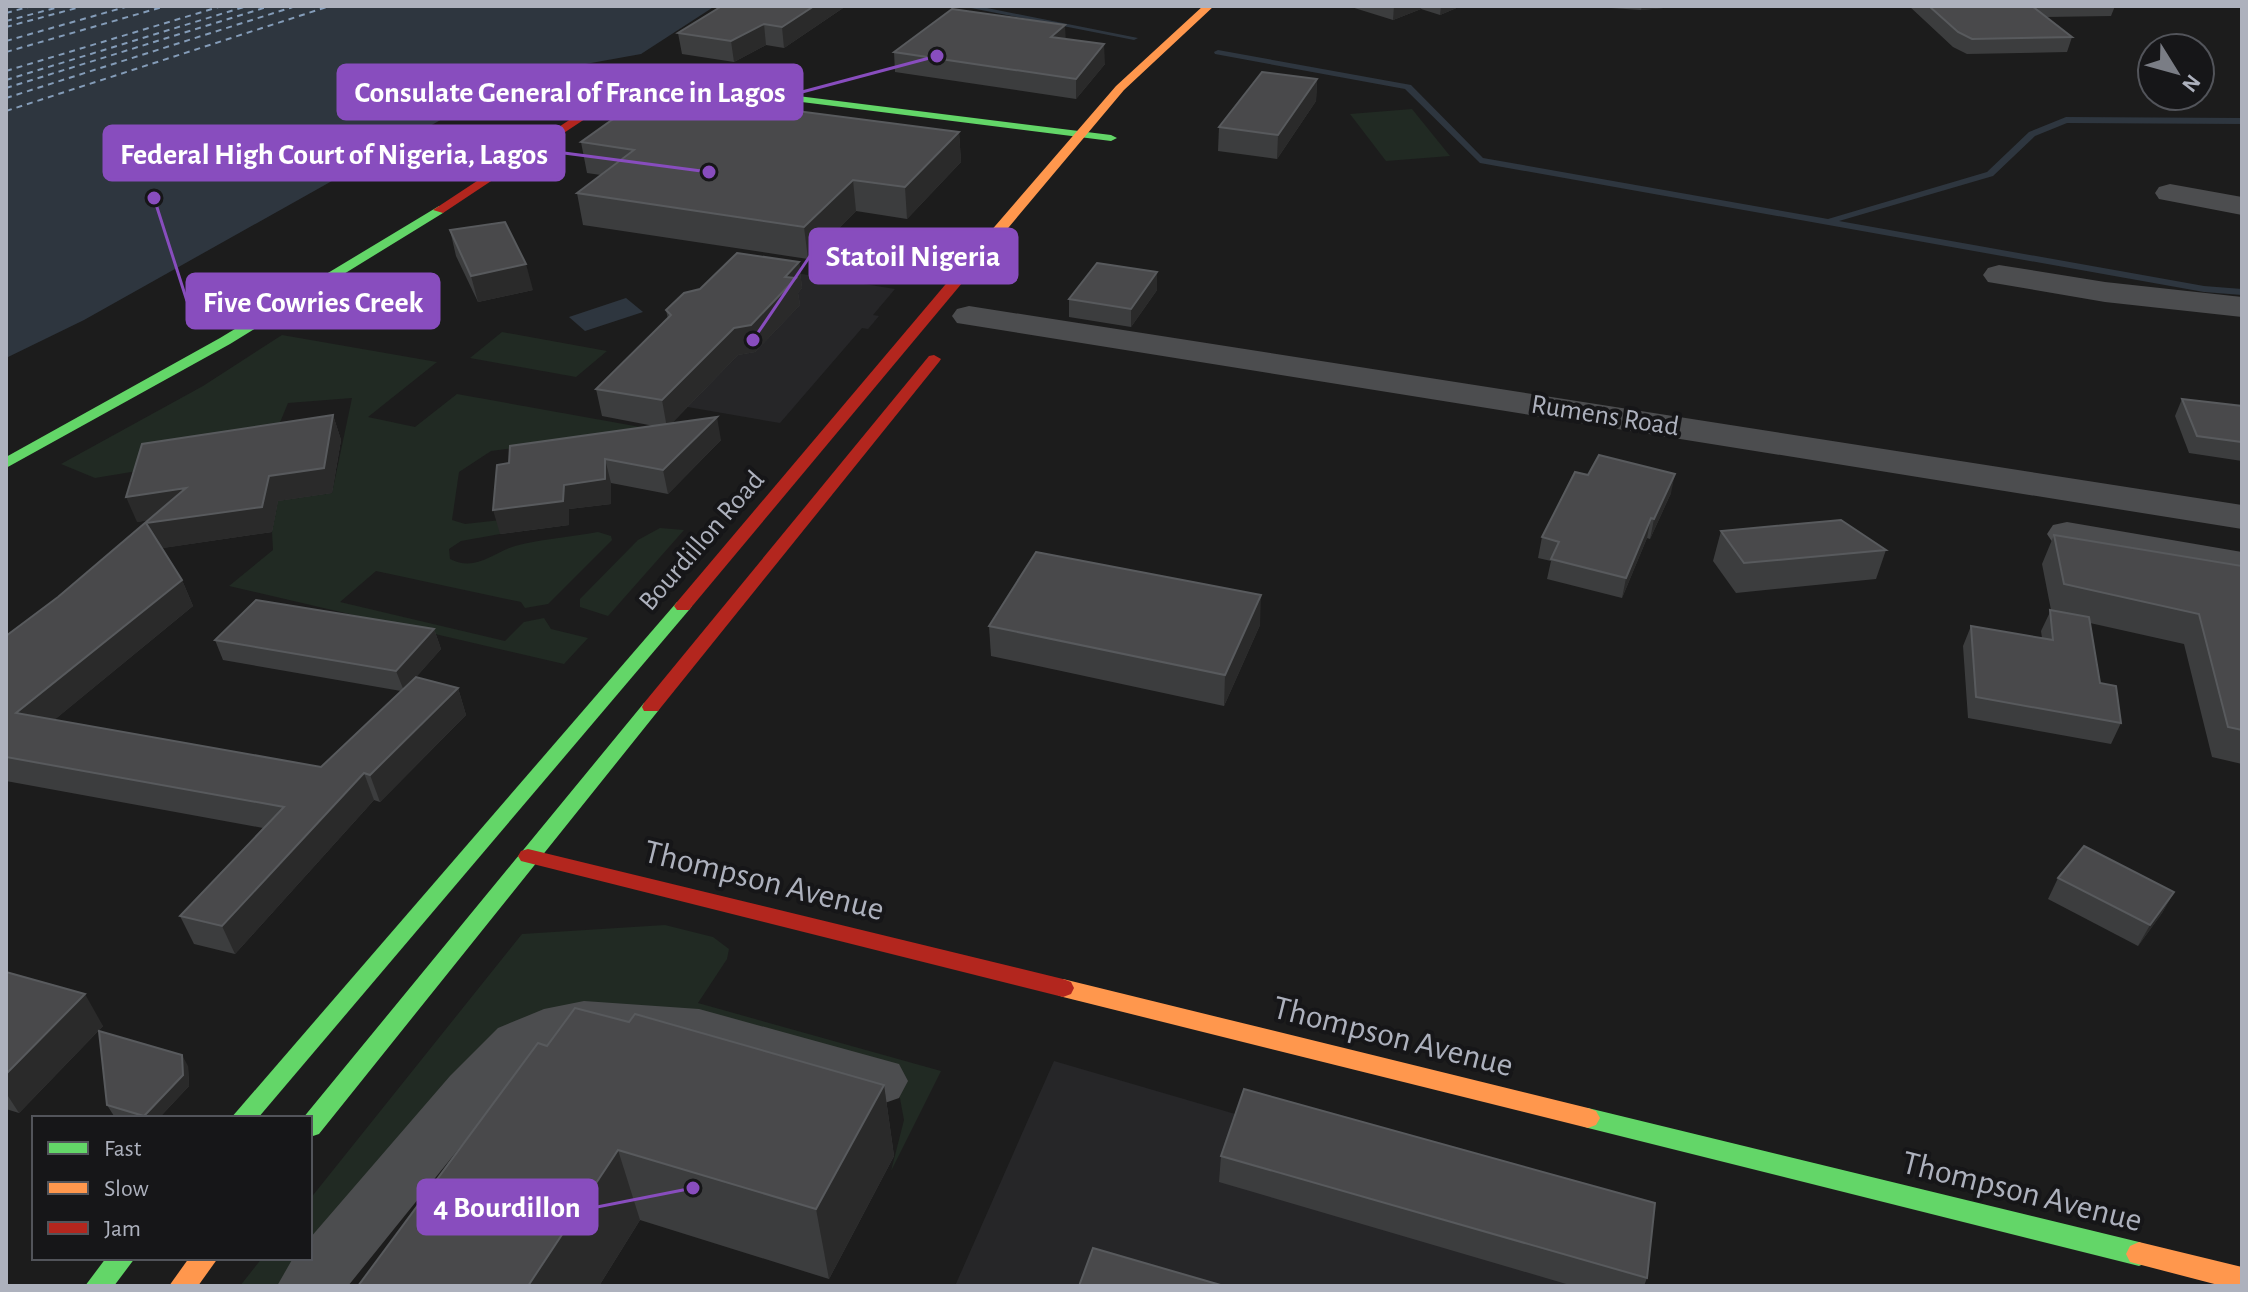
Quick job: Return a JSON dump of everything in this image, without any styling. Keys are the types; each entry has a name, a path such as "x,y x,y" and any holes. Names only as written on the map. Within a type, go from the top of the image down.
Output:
{"main road":[{"name":"Bourdillon Road","path":"245,1116 912,338 1078,136 1152,56 1209,6"},
{"path":"1169,69 1227,14"},
{"path":"6,463 218,348 334,279 596,107 637,90 689,86 1111,138"},
{"path":"312,1125 964,322"},
{"name":"Thompson Avenue","path":"528,856 2242,1279"},
{"path":"98,1286 120,1260"},
{"path":"182,1286 203,1260"}],"street":[{"path":"2170,193 2242,206"},
{"path":"1999,275 2105,292 2242,307"},
{"name":"Rumens Road","path":"964,322 2242,517"},
{"path":"2067,534 2242,564"},
{"path":"309,1286 470,1093 518,1044 544,1031 584,1023 615,1028 699,1031 879,1081"}],"shaded area":[{"path":"6,6 715,6 641,54 519,76 84,320 6,358"},
{"path":"1412,109 1450,156 1386,161 1350,114"},
{"path":"735,263 895,289 873,315 879,316 868,329 862,328 780,423 601,392"},
{"path":"626,298 643,312 585,331 569,317"},
{"path":"502,332 607,351 576,377 470,358"},
{"path":"282,335 437,362 368,417 415,427 457,394 657,430 491,451 459,472 452,520 465,524 501,520 500,534 461,541 449,549 450,559 476,562 515,546 598,532 611,536 612,540 548,604 525,608 521,602 376,571 340,602 505,641 524,622 544,618 551,629 588,638 564,664 229,586 273,550 272,532 278,501 332,493 352,398 288,403 269,449 95,478 61,464 203,386"},
{"path":"660,528 684,530 608,616 580,607 580,599 638,540"},
{"path":"665,925 713,937 729,949 727,959 698,1003 941,1071 891,1171 904,1120 899,1093 604,1017 297,1286 240,1286 260,1260 312,1260 312,1196 522,934"},
{"path":"1054,1061 1242,1116 1640,1286 955,1286"}],"building":[{"path":"722,6 814,6 782,27 764,24 731,41 678,33"},
{"path":"1929,6 2032,6 2072,37 1972,39 1958,32"},
{"path":"952,9 1065,25 1051,37 1104,44 1076,79 894,52"},
{"path":"1262,72 1317,79 1278,135 1219,127"},
{"path":"651,92 959,132 905,187 853,180 804,227 577,193 634,150 581,142"},
{"path":"505,222 526,264 471,276 450,230"},
{"path":"737,253 799,262 785,277 796,278 751,325 734,328 662,400 596,389 671,315 666,310 684,293 700,289"},
{"path":"1097,263 1157,272 1131,309 1069,299"},
{"path":"2182,399 2242,406 2242,442 2197,436"},
{"path":"333,415 324,468 269,476 262,507 146,523 182,580 16,713 321,767 416,677 458,688 370,775 364,773 222,926 180,916 284,807 6,757 6,636 58,597 186,488 126,497 142,444"},
{"path":"717,417 663,470 605,459 605,479 564,485 563,501 493,510 497,465 509,463 510,446"},
{"path":"1599,455 1675,474 1654,519 1651,518 1626,578 1551,559 1559,542 1542,537 1575,472 1588,475"},
{"path":"1841,520 1886,550 1744,563 1721,531"},
{"path":"2054,535 2242,566 2242,730 2228,727 2199,614 2064,584"},
{"path":"1036,552 1261,595 1225,675 989,626"},
{"path":"256,600 434,629 396,671 215,640"},
{"path":"2050,610 2089,617 2100,683 2116,686 2121,723 1976,697 1971,626 2053,640"},
{"path":"2084,846 2174,892 2150,925 2058,878"},
{"path":"6,972 85,994 6,1074"},
{"path":"575,1008 629,1022 635,1014 884,1085 816,1209 618,1150 528,1286 358,1286 538,1043 547,1046"},
{"path":"99,1031 182,1055 183,1075 144,1116 107,1105"},
{"path":"1244,1089 1655,1203 1647,1278 1221,1156"},
{"path":"1093,1248 1224,1286 1079,1286"}],"waterway":[{"path":"965,6 1134,38"},
{"path":"1218,52 1408,87 1480,160 2204,289 2242,292"},
{"path":"1832,220 1990,174 2032,134 2066,120 2242,121"}],"ferry route":[{"path":"6,13 32,6"},
{"path":"6,21 63,6"},
{"path":"6,27 84,6"},
{"path":"6,41 129,6"},
{"path":"6,52 166,6"},
{"path":"6,71 222,6"},
{"path":"6,80 247,6"},
{"path":"6,88 270,6"},
{"path":"6,98 296,6"},
{"path":"6,111 330,6"}],"traffic: fast":[{"path":"766,95 1111,138"},
{"path":"6,463 225,341 439,210"},
{"path":"245,1116 683,606"},
{"path":"312,1125 651,707"},
{"path":"1588,1118 2139,1254"},
{"path":"98,1286 120,1260"}],"traffic: slow":[{"path":"988,243 1120,88 1209,6"},
{"path":"1063,988 1588,1118"},
{"path":"2139,1254 2242,1279"},
{"path":"182,1286 203,1260"}],"traffic: jam":[{"path":"439,210 596,107 637,90 689,86 766,95"},
{"path":"683,606 988,243"},
{"path":"651,707 934,359"},
{"path":"528,856 1063,988"}],"place":[{"name":"Consulate General of France in Lagos","path":"937,56"},
{"name":"Federal High Court of Nigeria, Lagos","path":"709,172"},
{"name":"Five Cowries Creek","path":"154,198"},
{"name":"Statoil Nigeria","path":"753,340"},
{"name":"4 Bourdillon","path":"693,1188"}]}
